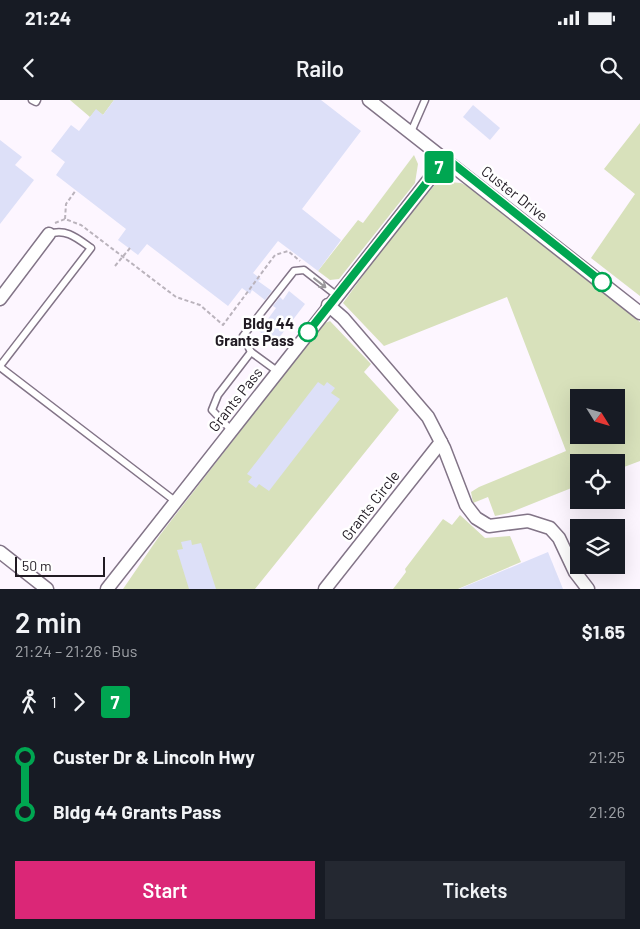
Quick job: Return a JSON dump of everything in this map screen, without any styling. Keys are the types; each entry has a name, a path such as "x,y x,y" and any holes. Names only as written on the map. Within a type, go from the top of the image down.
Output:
{"street":[{"name":"Custer Drive","path":"369,100 446,158 640,312"},
{"name":"Grants Pass","path":"107,589 332,300 446,158"},
{"path":"0,299 50,230"},
{"path":"332,300 428,417 466,505 476,518 489,526 528,521 550,528 559,538 575,572 588,589"},
{"name":"Grants Circle","path":"325,589 440,442"},
{"path":"0,552 47,589"}],"lane":[{"path":"32,100 36,102 37,100"},
{"path":"411,132 425,100"},
{"path":"50,230 66,233 91,248 0,367 176,501"},
{"path":"277,371 251,352 243,336 294,271 304,270 332,300"},
{"path":"231,430 212,410 218,395 251,352"}],"path":[{"path":"50,230 65,219 66,204 76,190"},
{"path":"65,219 81,225 176,296 200,305 223,325"},
{"path":"115,266 130,248"}],"green space":[{"path":"70,100 114,100 103,115 96,110 90,117"},
{"path":"640,123 640,296 591,258 635,194 604,169"},
{"path":"414,155 418,164 415,183 339,279 330,280 318,271 358,220 363,223"},
{"path":"438,181 461,183 469,187 640,322 640,461 625,467 625,454 570,454 570,489 509,513 495,516 488,497 473,503 471,492 566,451 507,297 384,346 343,303 386,244"},
{"path":"330,321 371,364 364,372 399,410 255,589 123,589 160,535 323,324"},
{"path":"460,515 485,538 510,536 521,562 458,589 393,589 406,572 405,569 443,519 452,525"}],"building":[{"path":"114,100 321,100 361,131 302,209 341,240 318,271 278,241 253,273 261,279 258,281 272,291 265,300 252,290 250,294 242,288 228,306 147,244 138,255 118,240 126,229 56,175 65,162 51,151 71,125 79,131 96,109 103,115"},
{"path":"473,105 500,128 490,140 463,117"},
{"path":"0,140 22,157 15,165 34,180 0,224"},
{"path":"289,291 305,304 275,343 259,331 276,308 273,306 280,297 283,300"},
{"path":"318,382 324,386 327,382 335,388 331,393 340,399 269,491 259,484 256,488 248,482 252,477 247,474"},
{"path":"191,540 192,545 201,543 216,589 189,589 177,550 183,549 181,542"},
{"path":"548,552 563,589 459,589"}],"bus line":[{"name":"7","path":"308,332 446,158 602,282"}],"place":[{"name":"Bldg 44 Grants Pass","path":"308,332"}]}
